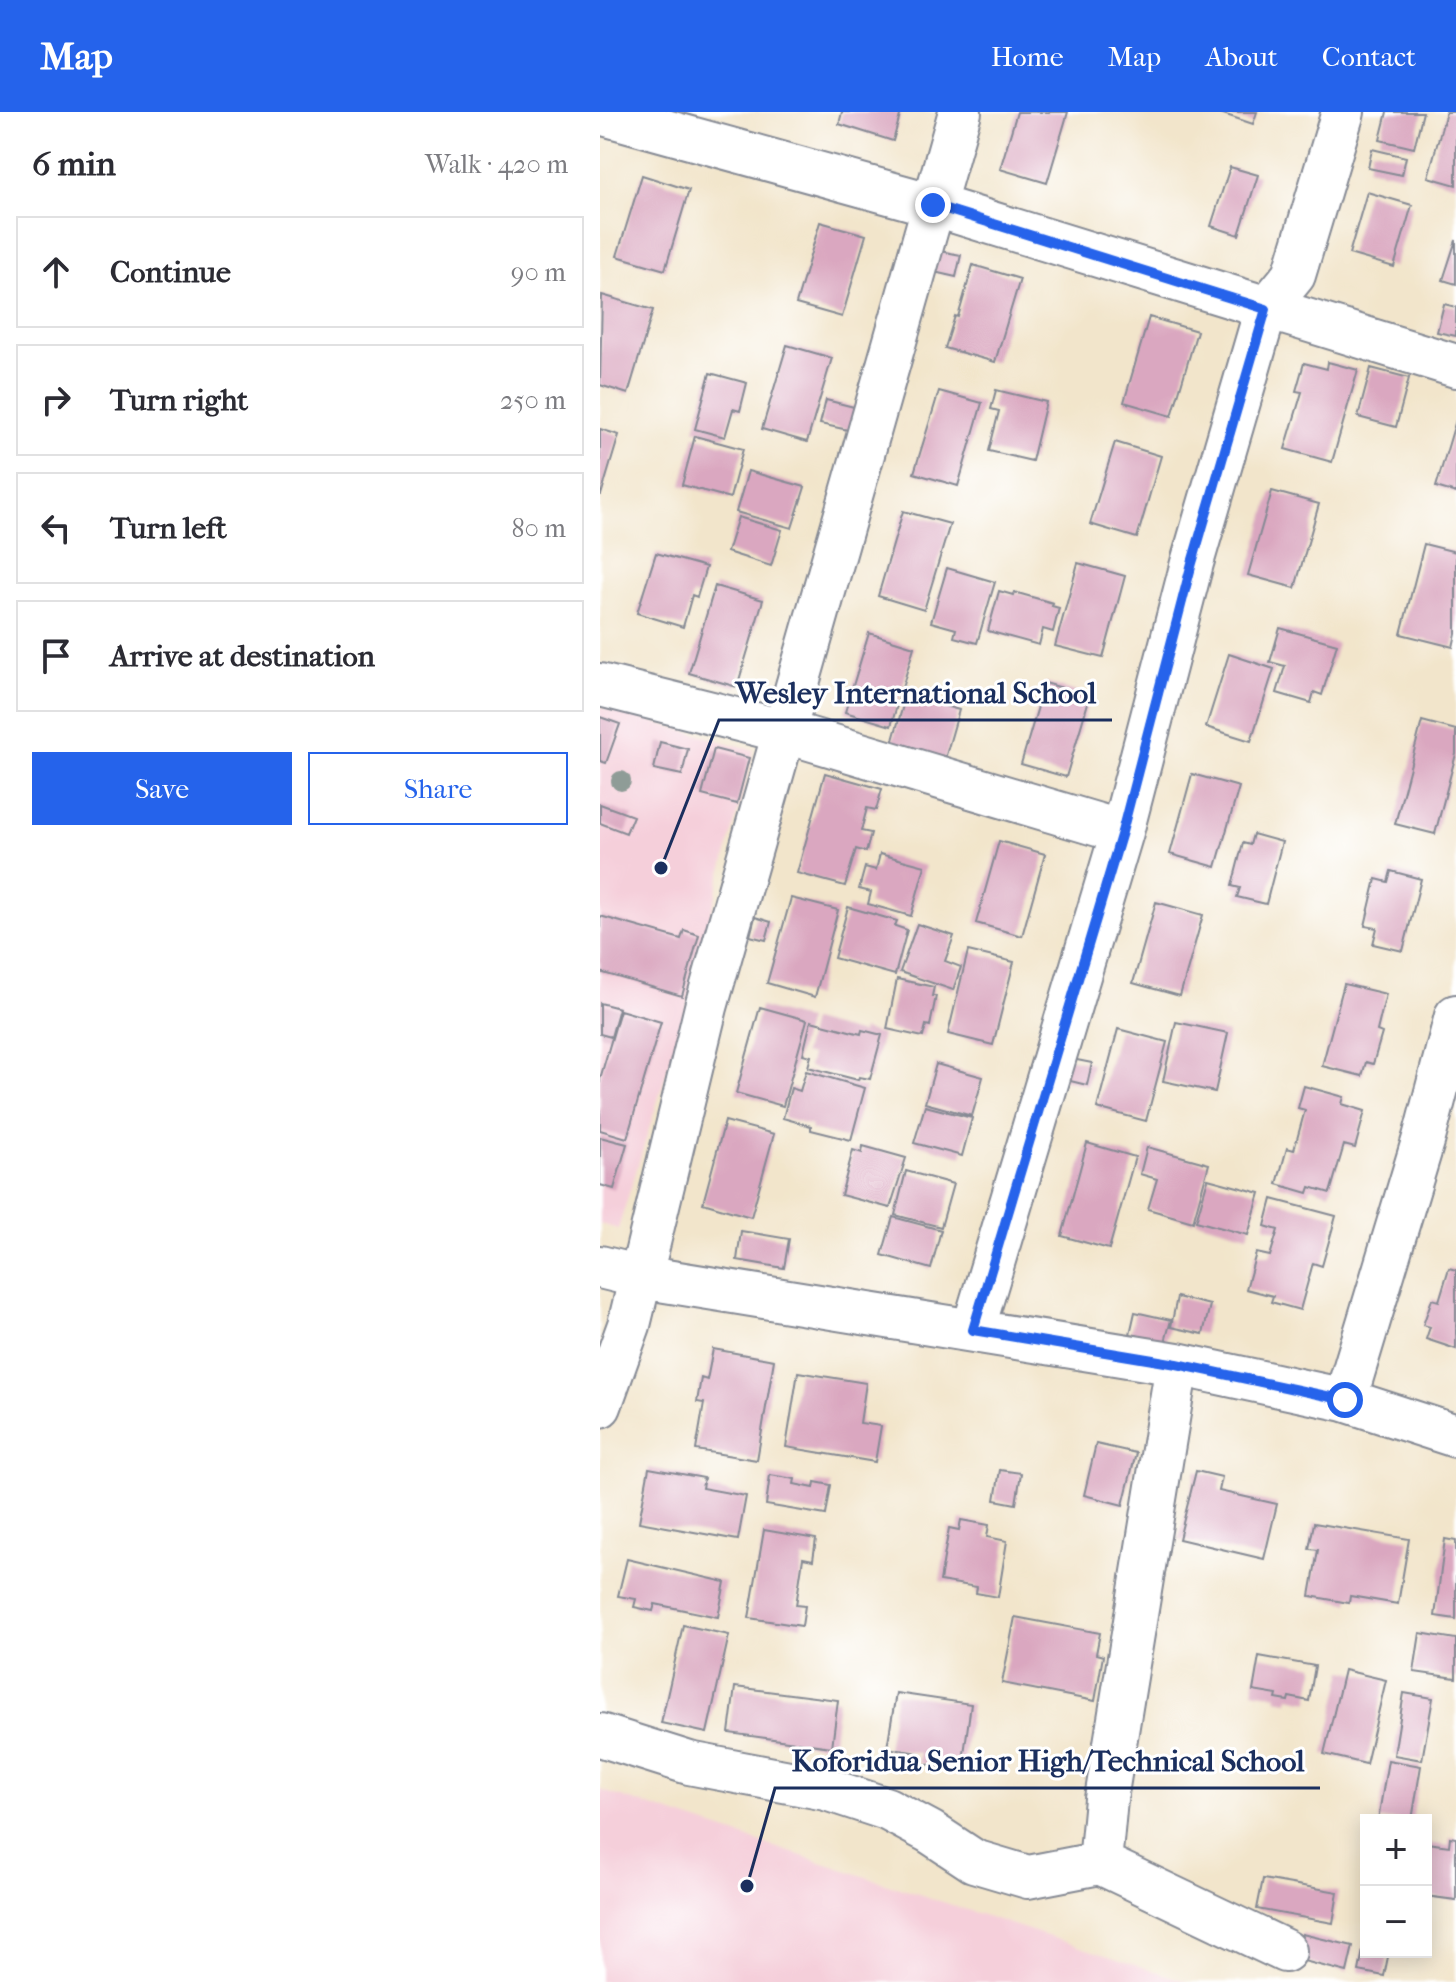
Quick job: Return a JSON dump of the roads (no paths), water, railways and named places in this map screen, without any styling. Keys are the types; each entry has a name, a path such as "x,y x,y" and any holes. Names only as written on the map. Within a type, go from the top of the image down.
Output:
{"street":[{"path":"600,1406 629,1325 706,1007 960,112"},
{"path":"973,1330 1122,832 1192,563 1266,309 1294,275 1343,112"},
{"path":"602,117 933,205 1456,366"},
{"path":"600,685 783,731 1122,832"},
{"path":"1345,1400 1424,1138 1456,1016"},
{"path":"600,1267 641,1277 1177,1364 1345,1400 1456,1436"},
{"path":"1100,1863 1106,1799 1177,1364"},
{"path":"600,1735 689,1763 841,1794 887,1809 974,1861 1028,1877 1100,1863 1285,1951"}],"place":[{"name":"Wesley International School","path":"661,868"},
{"name":"Koforidua Senior High/Technical School","path":"747,1886"}]}
